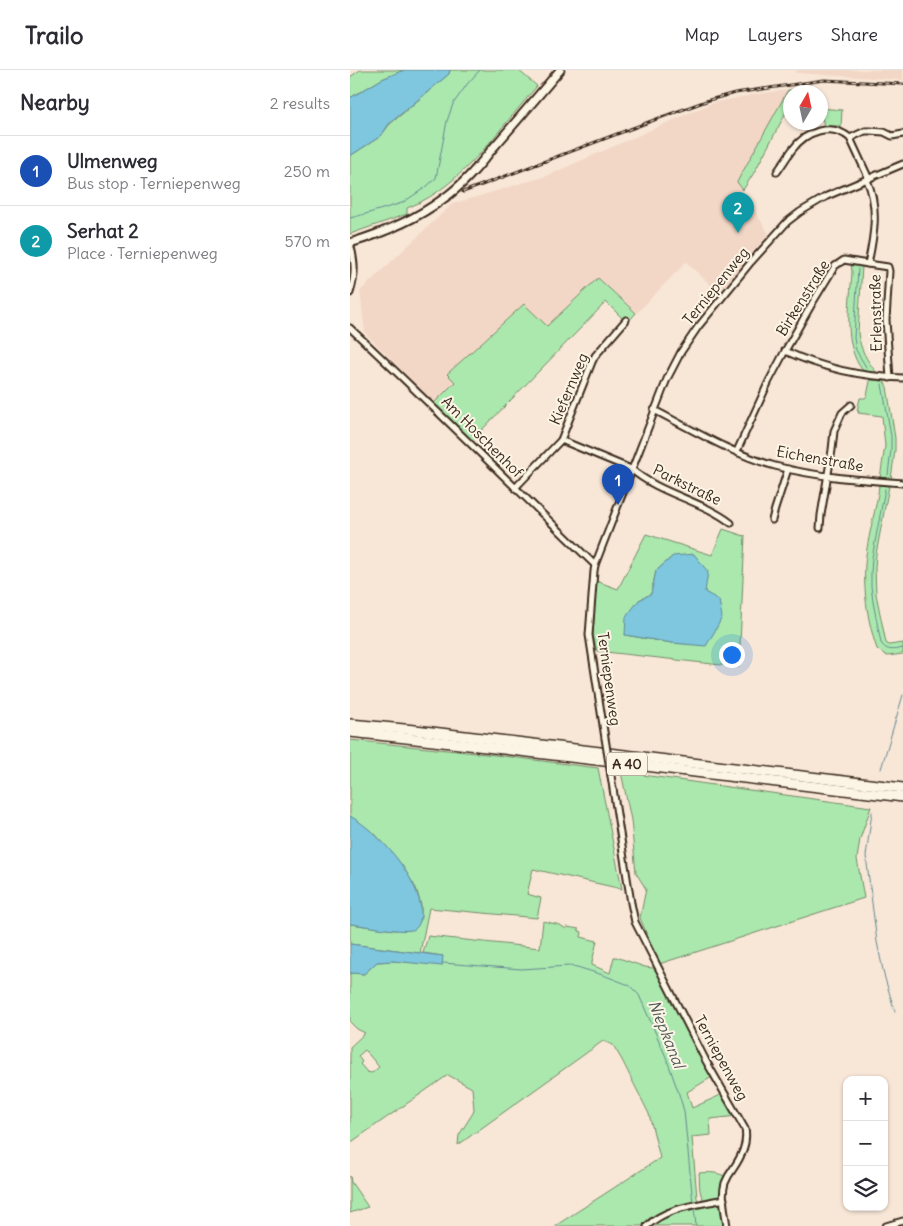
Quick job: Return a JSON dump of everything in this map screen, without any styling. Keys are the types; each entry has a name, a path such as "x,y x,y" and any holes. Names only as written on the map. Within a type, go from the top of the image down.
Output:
{"highway":[{"name":"A 40","path":"350,724 415,730 903,788"},
{"name":"A 40","path":"350,732 501,748 903,797"}],"main road":[{"path":"350,243 399,224 425,211 449,194 472,174 560,70"}],"street":[{"path":"777,172 793,148 804,138 812,134 826,130 835,130 844,132 850,138 868,179 874,204 874,234 868,264"},
{"path":"850,138 865,131 884,132 892,136 903,134"},
{"name":"Terniepenweg","path":"727,1226 724,1200 725,1183 744,1150 746,1134 745,1129 706,1061 636,922 630,903 589,635 595,565 667,379 681,352 698,326 782,227 800,212 827,196 903,164"},
{"path":"350,243 355,268 350,294"},
{"name":"Birkenstraße","path":"737,452 769,381 835,266 844,260 868,264"},
{"name":"Erlenstraße","path":"868,264 888,267 889,271 886,320 890,378"},
{"name":"Kiefernweg","path":"515,488 561,440 595,356 626,320"},
{"name":"Am Hoschenhof","path":"350,328 595,565"},
{"path":"785,351 822,365 849,372 903,378"},
{"path":"820,528 834,431 842,413 851,405"},
{"name":"Eichenstraße","path":"654,410 716,442 762,462 827,476 903,483"},
{"name":"Parkstraße","path":"561,440 631,469 638,475 676,496 721,515 731,523"},
{"path":"772,520 788,469"},
{"path":"647,1226 655,1219 673,1211 724,1200"},
{"path":"886,1226 903,1221"}],"shaded area":[{"path":"797,70 903,70 903,80 795,73"},
{"path":"783,91 783,99 737,182 769,234 719,293 686,262 637,313 598,278 547,326 513,314 447,374 455,382 434,403 365,333 360,291 452,204 546,176 712,103"}],"green space":[{"path":"360,70 404,70 382,79 350,98 350,77"},
{"path":"450,70 518,70 537,86 485,148 449,183 419,203 407,208 407,214 350,234 350,156 381,136 389,125 449,74"},
{"path":"783,99 783,118 755,171 743,190 737,182"},
{"path":"828,109 842,110 841,126 828,126"},
{"path":"851,264 862,266 858,333 864,354 877,373 863,371 852,349 849,323"},
{"path":"598,278 636,313 627,323 606,302 472,440 434,403 455,382 447,374 524,304 547,326"},
{"path":"869,380 884,381 887,387 895,438 891,479 880,478 885,446 882,416 858,413 859,411 857,411 860,398 867,396"},
{"path":"879,485 889,486 876,554 876,594 886,643 889,645 903,643 903,654 887,656 877,649 869,618 865,585 866,555"},
{"path":"723,529 745,535 739,667 597,651 593,636 596,581 618,589 646,534 712,555","holes":["673,556 705,592 706,645 672,643 625,635 639,600 651,594 656,571"]},
{"path":"350,740 598,768 622,889 533,869 527,894 541,898 537,918 429,908 420,953 350,944 350,924 395,930 416,928 421,919 421,905 416,888 401,864 376,835 350,816"},
{"path":"621,772 871,807 860,839 857,859 864,898 659,964 640,918 646,889 636,873 631,820"},
{"path":"543,921 560,925 566,929 567,927 579,929 582,932 581,937 597,941 592,965 610,973 614,957 653,968 659,972 712,1077 687,1092 692,1108 723,1094 737,1116 710,1119 711,1135 692,1137 697,1198 699,1202 674,1208 645,1226 555,1226 660,1158 649,1114 613,1045 603,1041 458,1145 459,1135 474,1109 472,1088 448,1075 350,1143 350,1047 365,1033 357,1029 350,1022 350,973 364,974 377,962 410,962 443,956 423,953 428,936 540,948","holes":["365,1050 379,1067 372,1073 367,1072 360,1064 362,1062 358,1056"]},
{"path":"699,1173 720,1174 726,1177 721,1197 705,1201 700,1192"},
{"path":"350,1176 351,1182 368,1207 350,1213"},
{"path":"719,1202 722,1204 725,1226 650,1226 665,1216"}],"water":[{"path":"404,70 450,70 449,74 389,124 381,136 350,156 350,98 382,79"},
{"path":"694,554 708,572 705,592 719,600 722,617 706,646 672,643 625,635 626,617 639,600 651,594 656,571 673,556"},
{"path":"350,816 385,844 406,871 419,899 420,921 415,929 394,930 350,924"},
{"path":"350,944 443,956 442,966 393,961 377,962 364,974 350,973"}],"waterway":[{"name":"Niepkanal","path":"350,218 402,203 436,178 447,121 453,104 480,70"},
{"path":"858,269 854,338 856,350 866,367"},
{"path":"882,384 891,436 888,475"},
{"path":"885,489 872,558 871,586 881,643 888,649 903,648"},
{"path":"881,769 903,695"},
{"path":"872,812 866,856 877,942 895,1012"},
{"name":"Niepkanal","path":"443,963 521,969 569,966 603,975 629,985 639,995 666,1057 684,1111 693,1203"},
{"name":"Niepkanal","path":"694,1207 696,1226"}],"railway":[{"path":"463,192 662,117 735,93 824,80 903,84"}],"place":[{"name":"Serhat 2","path":"738,233"},
{"name":"Ulmenweg","path":"618,505"}]}
